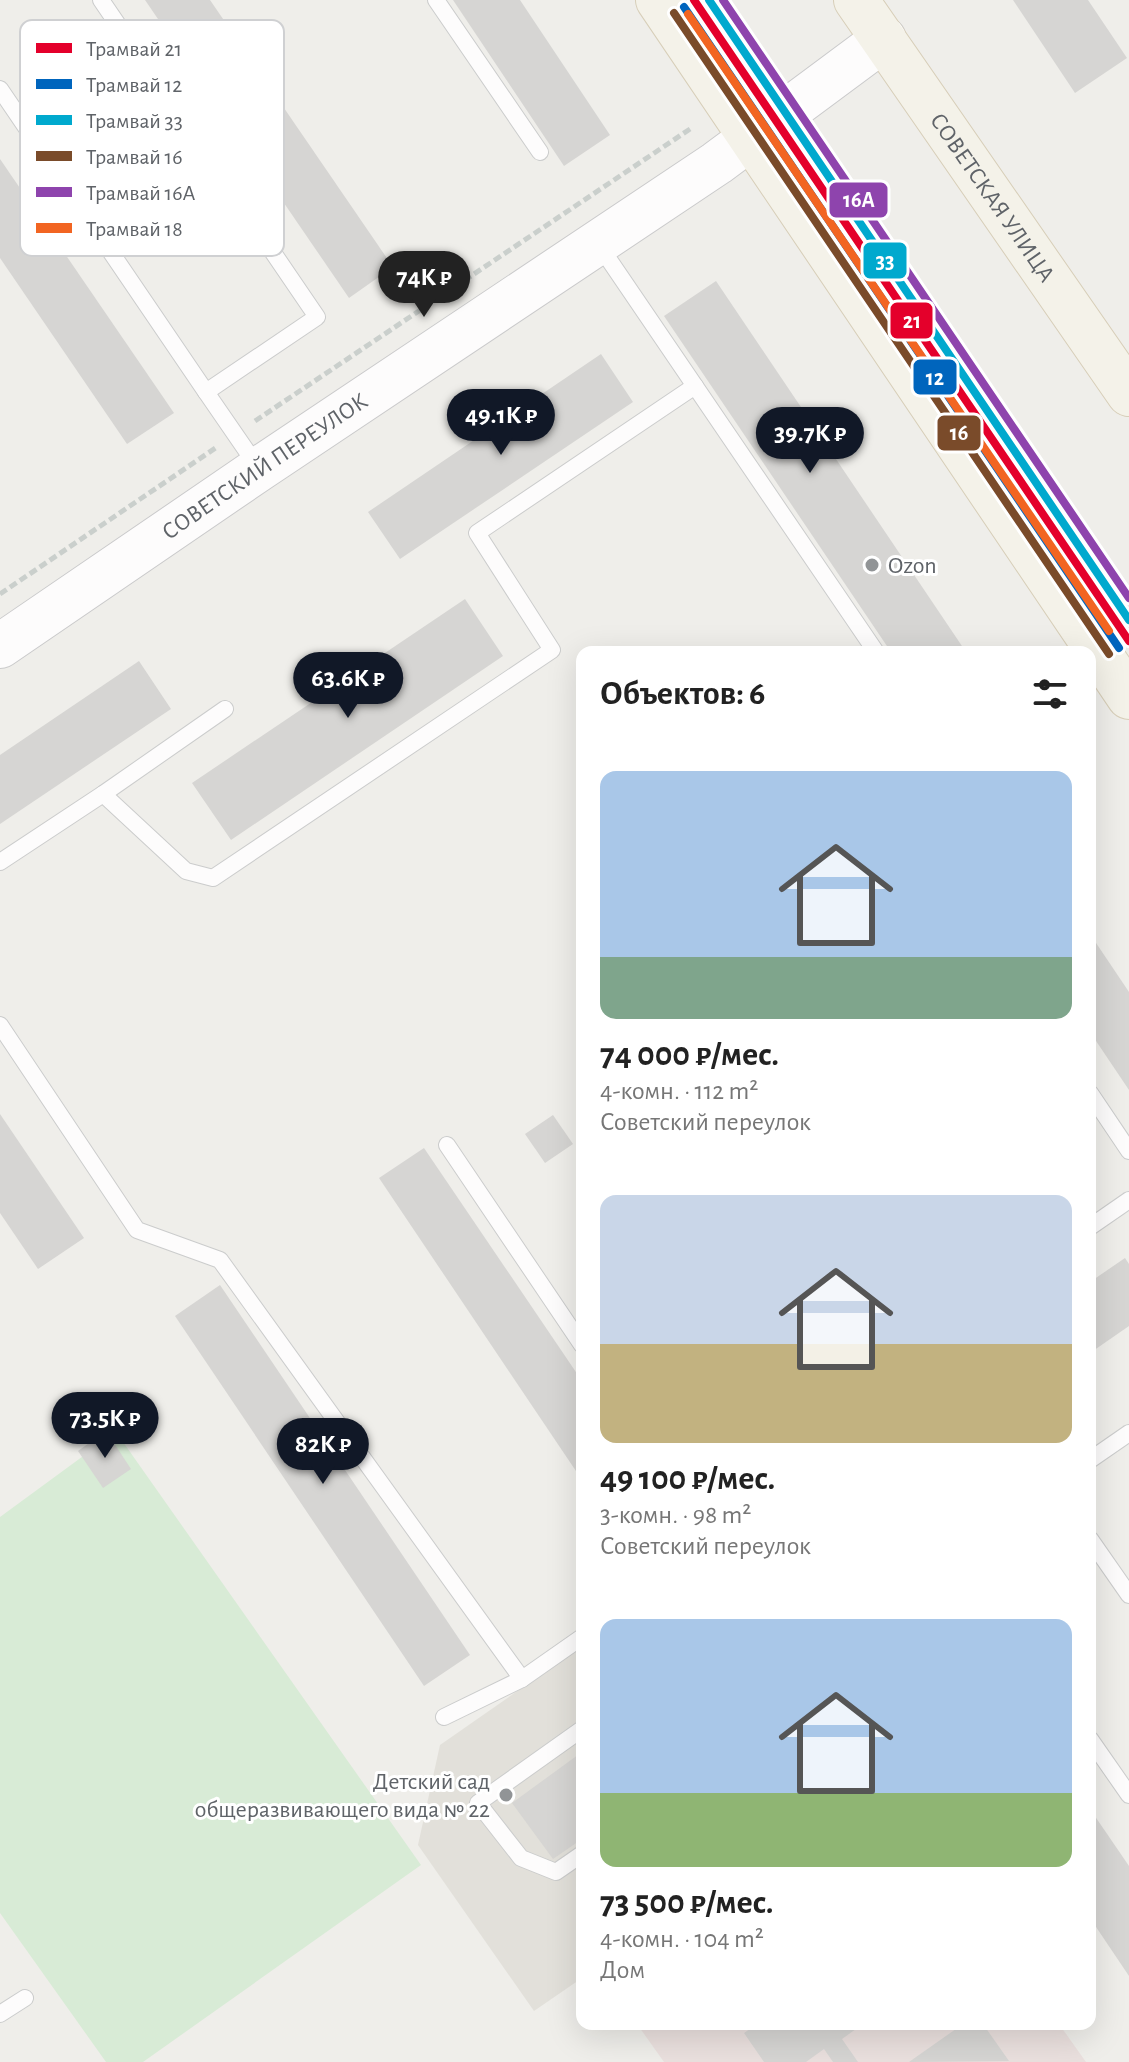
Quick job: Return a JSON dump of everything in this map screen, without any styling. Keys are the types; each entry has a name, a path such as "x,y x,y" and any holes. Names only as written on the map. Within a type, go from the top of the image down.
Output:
{"main road":[{"path":"658,0 1094,646"},
{"name":"СОВЕТСКАЯ УЛИЦА","path":"856,0 1129,394"},
{"path":"1096,649 1129,697"}],"street":[{"name":"СОВЕТСКИЙ ПЕРЕУЛОК","path":"0,646 247,452 599,244 750,140 884,39"}],"lane":[{"path":"101,0 115,20"},
{"path":"436,0 540,152"},
{"path":"0,89 20,118"},
{"path":"599,244 872,646"},
{"path":"114,256 247,452"},
{"path":"206,392 317,317 275,256"},
{"path":"103,794 186,871 213,878 552,650 477,533 695,386"},
{"path":"0,862 225,709"},
{"path":"0,1025 137,1230 220,1260 522,1679"},
{"path":"1096,1102 1129,1151"},
{"path":"447,1145 576,1336"},
{"path":"1096,1223 1129,1200"},
{"path":"1096,1456 1129,1433"},
{"path":"1096,1548 1129,1595"},
{"path":"444,1717 522,1679 576,1641"},
{"path":"576,1733 478,1803 521,1858 556,1872 576,1858"},
{"path":"1096,1748 1129,1795"},
{"path":"0,2014 25,1998"}],"path":[{"path":"0,594 247,452 693,127"}],"shaded area":[{"name":"Детский сад общеразвивающего вида № 22","path":"576,1650 576,1982 534,2011 418,1845 440,1745"},
{"path":"641,2030 1063,2030 1086,2062 664,2062"}],"green space":[{"path":"116,1432 421,1865 143,2062 106,2062 0,1913 0,1517"}],"building":[{"path":"145,0 210,0 224,20 159,20"},
{"path":"453,0 520,0 610,135 564,166"},
{"path":"1013,0 1088,0 1127,58 1075,93"},
{"path":"284,108 393,267 349,298 284,203"},
{"path":"0,159 20,188 20,256 66,256 174,413 127,444 0,258"},
{"path":"716,281 962,646 887,646 664,316"},
{"path":"601,354 633,402 400,559 368,512"},
{"path":"465,599 503,656 231,840 192,783"},
{"path":"139,661 171,709 0,824 0,755"},
{"path":"1096,943 1129,992 1129,1090 1096,1041"},
{"path":"0,1114 84,1238 38,1269 0,1213"},
{"path":"553,1115 573,1144 545,1163 525,1134"},
{"path":"424,1148 576,1372 576,1471 379,1178"},
{"path":"1125,1258 1129,1264 1129,1326 1096,1349 1096,1278"},
{"path":"220,1285 470,1655 424,1686 175,1316"},
{"path":"106,1431 131,1469 103,1488 78,1451"},
{"path":"576,1756 576,1843 553,1859 512,1803"},
{"path":"1096,1818 1129,1866 1129,1976 1096,1927"},
{"path":"748,2030 855,2030 842,2039 858,2062 833,2062 824,2049 806,2062 764,2062 744,2033"},
{"path":"954,2030 987,2030 1009,2061 909,2062"}],"tram line":[{"name":"21","path":"694,0 1129,641"},
{"name":"33","path":"709,0 1129,620"},
{"name":"16А","path":"723,0 1129,598"},
{"name":"12","path":"684,7 1119,648"},
{"name":"16","path":"674,13 1109,654"},
{"name":"18","path":"688,14 1109,631"}],"place":[{"name":"Ozon","path":"872,565"},
{"name":"Детский сад общеразвивающего вида № 22","path":"506,1795"}]}
